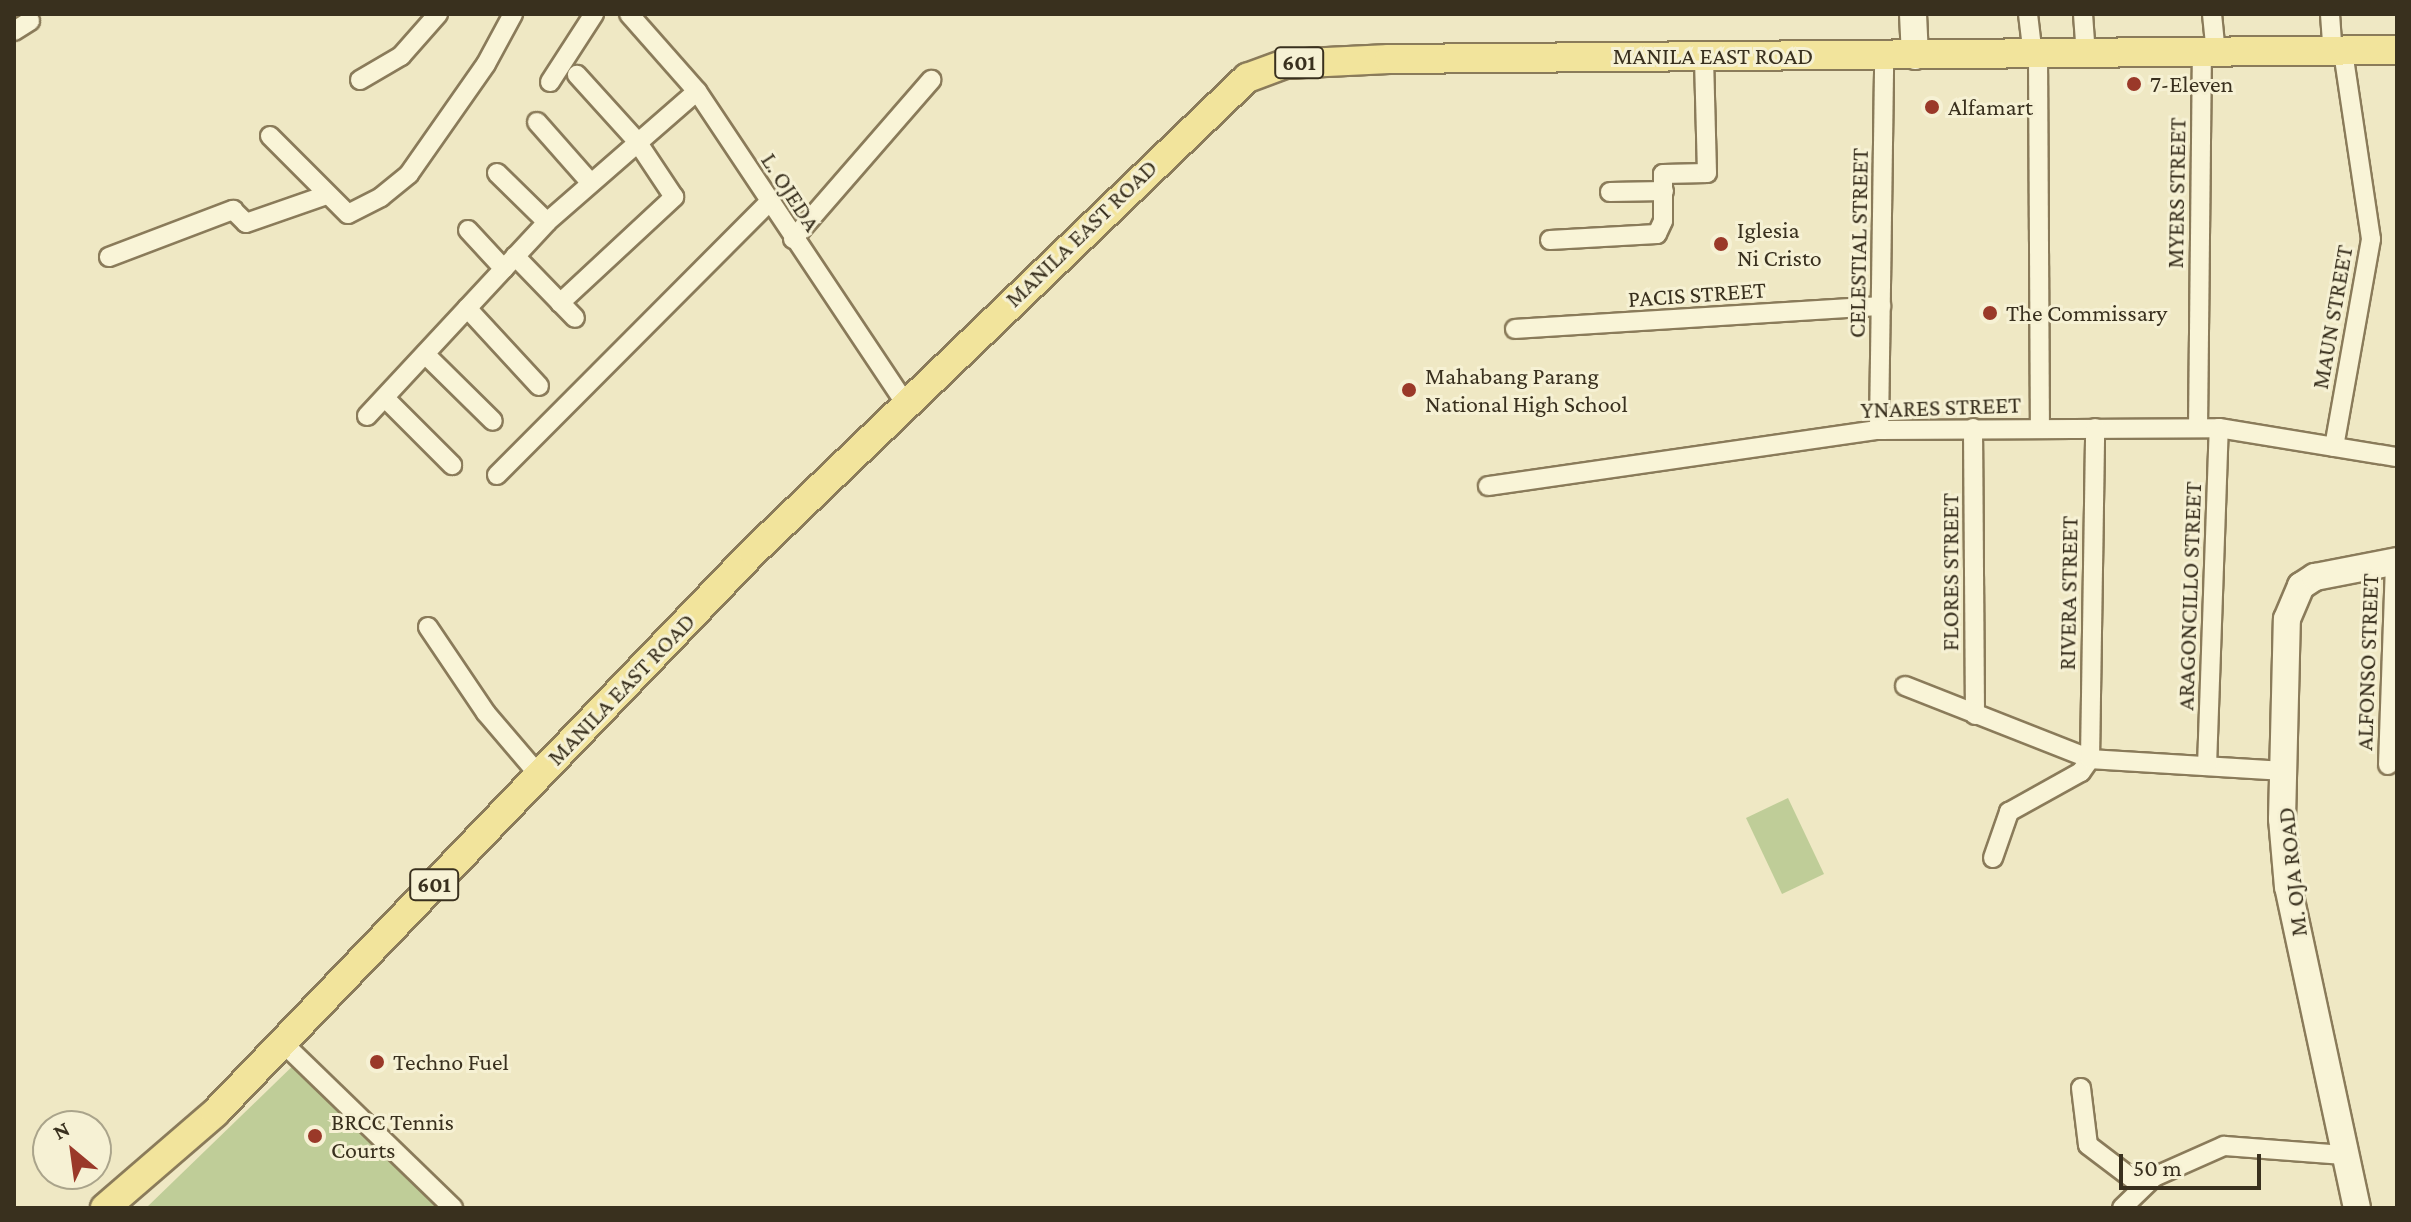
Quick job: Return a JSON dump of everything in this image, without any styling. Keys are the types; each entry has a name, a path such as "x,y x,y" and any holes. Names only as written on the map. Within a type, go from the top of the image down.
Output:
{"main road":[{"name":"MANILA EAST ROAD","path":"105,1208 215,1113 539,775 905,403 1247,78 1300,63 1704,56 2209,55 2397,50"}],"street":[{"path":"360,80 401,56 438,14"},
{"path":"270,136 348,214 381,197 409,174 486,64 513,14"},
{"path":"550,82 594,14"},
{"name":"L. OJEDA","path":"629,14 697,91 905,403"},
{"path":"1913,14 1915,56"},
{"path":"2028,14 2036,56 2040,427"},
{"path":"2083,14 2086,56"},
{"name":"MYERS STREET","path":"2198,428 2212,14"},
{"name":"MAUN STREET","path":"2330,14 2371,239 2334,447"},
{"path":"1610,192 1707,173 1704,56"},
{"name":"CELESTIAL STREET","path":"1879,430 1884,56"},
{"path":"560,303 674,197 636,140 577,75"},
{"path":"793,239 931,80"},
{"path":"367,416 547,222 589,181 697,91"},
{"path":"537,122 589,181"},
{"path":"497,173 547,222"},
{"path":"1550,240 1657,234 1663,221 1664,182"},
{"path":"109,257 233,210 246,223 327,195"},
{"path":"497,475 769,202"},
{"path":"468,230 575,318"},
{"name":"PACIS STREET","path":"1515,329 1881,306"},
{"path":"467,308 539,386"},
{"path":"425,354 493,421"},
{"path":"385,398 452,465"},
{"name":"FLORES STREET","path":"1973,428 1975,715"},
{"name":"RIVERA STREET","path":"2090,759 2095,428"},
{"name":"YNARES STREET","path":"1488,486 1879,430 2219,428 2397,457"},
{"name":"ARAGONCILLO STREET","path":"2207,766 2219,428"},
{"name":"ALFONSO STREET","path":"2388,765 2396,561"},
{"name":"M. OJA ROAD","path":"2357,1208 2288,887 2284,771 2287,619 2301,586 2339,569 2396,561"},
{"path":"428,627 486,713 539,775"},
{"path":"1905,686 2090,759 2284,771"},
{"path":"1993,858 2009,812 2081,772 2090,759"},
{"path":"283,1043 453,1208"},
{"path":"2081,1088 2088,1145 2142,1186"},
{"path":"2122,1208 2142,1186 2224,1146 2345,1155"}],"green space":[{"path":"1788,798 1824,874 1782,894 1746,818"},
{"path":"303,1056 457,1208 146,1208"}],"place":[{"name":"7-Eleven","path":"2134,84"},
{"name":"Alfamart","path":"1932,107"},
{"name":"Iglesia Ni Cristo","path":"1721,244"},
{"name":"The Commissary","path":"1990,313"},
{"name":"Mahabang Parang National High School","path":"1409,390"},
{"name":"Techno Fuel","path":"377,1062"},
{"name":"BRCC Tennis Courts","path":"315,1136"}]}
